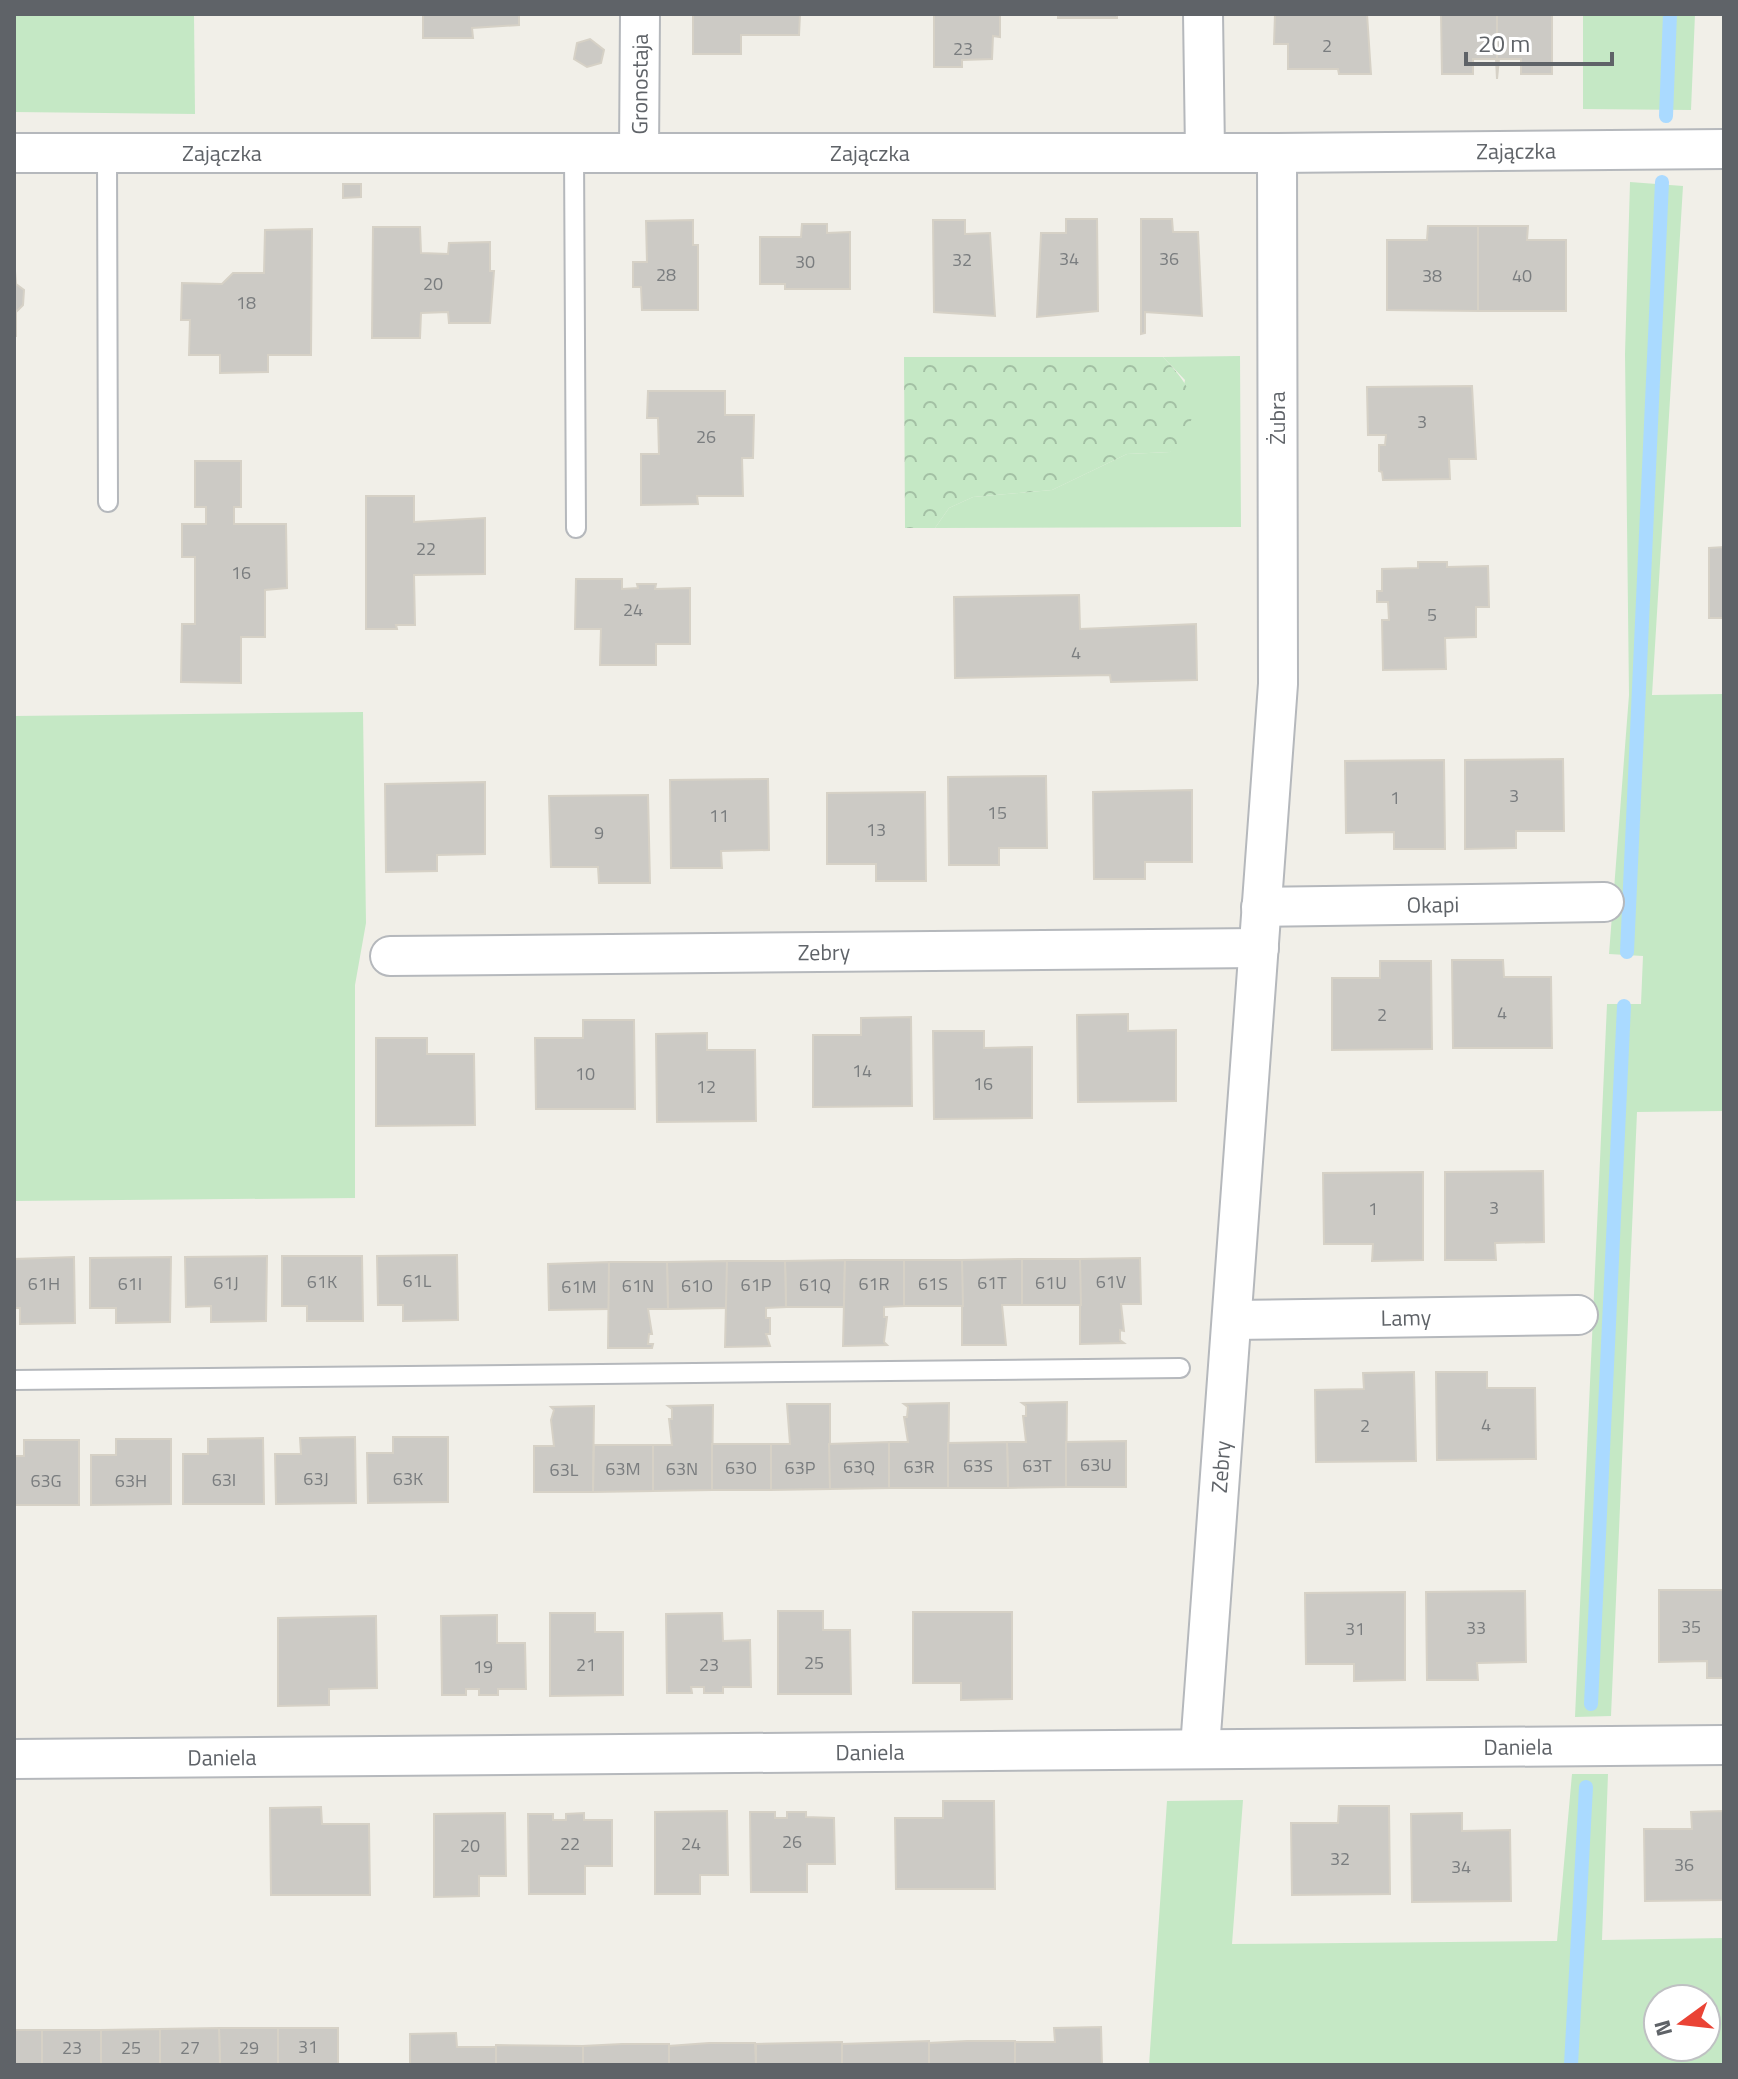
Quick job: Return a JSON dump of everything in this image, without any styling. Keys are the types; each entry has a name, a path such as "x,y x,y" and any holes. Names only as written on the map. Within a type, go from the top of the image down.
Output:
{"street":[{"name":"Gronostaja","path":"639,152 640,14"},
{"path":"1203,14 1205,151"},
{"name":"Zajączka","path":"14,153 1277,153 1724,149"},
{"name":"Żubra","path":"1277,153 1278,684"},
{"name":"Zebry","path":"1200,1748 1278,684"},
{"name":"Okapi","path":"1261,907 1604,902"},
{"name":"Zebry","path":"390,956 1259,948"},
{"name":"Lamy","path":"1232,1320 1578,1315"},
{"name":"Daniela","path":"14,1759 1724,1745"}],"lane":[{"path":"574,153 576,528"},
{"path":"107,154 108,502"},
{"path":"14,1380 1180,1368"}],"green space":[{"path":"14,14 194,14 195,114 14,112"},
{"path":"1583,14 1695,14 1691,110 1583,109"},
{"path":"1630,182 1683,186 1652,695 1724,694 1724,1111 1637,1112 1611,1716 1575,1717 1607,1004 1641,1004 1643,956 1609,954 1629,695 1625,354"},
{"path":"1240,356 1241,527 935,528 949,508 973,497 1052,490 1127,454 1170,452 1185,380 1163,357"},
{"path":"904,357 1163,357 1190,393 1193,415 1189,426 1170,452 1127,454 1052,490 973,497 949,508 935,528 905,528"},
{"path":"363,712 366,923 355,985 355,1198 14,1201 14,716"},
{"path":"1572,1774 1608,1774 1602,1940 1724,1938 1724,2065 1149,2065 1167,1801 1243,1800 1232,1944 1557,1941"}],"building":[{"path":"423,14 519,14 519,25 472,28 473,38 423,38"},
{"path":"693,14 800,14 799,35 741,35 741,54 693,54"},
{"path":"934,14 1000,14 1000,37 993,36 992,59 962,60 962,67 934,67"},
{"path":"1058,14 1117,14 1117,18 1058,18"},
{"path":"1275,14 1367,14 1371,74 1339,74 1338,69 1288,69 1288,44 1274,44"},
{"path":"1441,14 1497,14 1497,79 1496,59 1473,59 1473,74 1442,74"},
{"path":"1497,14 1552,14 1552,74 1521,74 1521,59 1499,59 1497,79"},
{"path":"590,39 604,50 601,63 587,67 574,59 577,43"},
{"path":"343,184 361,184 361,197 343,198"},
{"path":"1066,219 1097,219 1098,311 1037,317 1041,233 1066,233"},
{"path":"1141,219 1172,219 1173,232 1198,232 1202,316 1145,312 1145,333 1141,334"},
{"path":"693,220 693,245 698,245 698,310 642,310 641,287 633,287 633,262 647,262 646,221"},
{"path":"933,220 965,220 965,234 990,233 995,316 934,312"},
{"path":"802,224 827,224 827,233 850,232 850,289 785,289 785,284 760,284 760,237 801,237"},
{"path":"1428,226 1478,226 1478,311 1387,310 1387,240 1427,240"},
{"path":"1478,226 1528,226 1527,240 1566,240 1566,311 1478,311"},
{"path":"373,227 420,227 421,253 448,254 449,243 490,242 490,271 494,271 490,323 449,323 448,312 421,313 420,338 372,338"},
{"path":"312,229 311,355 268,355 268,372 220,373 220,355 189,355 190,320 181,320 182,283 222,284 233,273 264,273 265,230"},
{"path":"14,258 16,284 24,290 23,305 16,312 16,337"},
{"path":"1472,386 1476,459 1449,459 1450,479 1383,480 1379,471 1379,445 1385,445 1386,435 1368,435 1367,387"},
{"path":"648,391 725,391 725,415 754,415 753,458 742,458 743,496 697,496 698,504 641,505 641,454 659,454 658,418 647,418"},
{"path":"195,461 241,461 241,507 234,507 234,524 286,524 287,588 265,590 265,637 241,637 241,683 181,682 182,624 195,624 195,557 182,557 182,524 206,524 206,507 195,507"},
{"path":"366,496 414,496 414,522 485,518 485,574 414,575 415,625 396,625 397,629 366,629"},
{"path":"1724,547 1724,618 1709,618 1709,548"},
{"path":"1418,562 1447,562 1447,567 1488,566 1489,607 1476,607 1476,637 1445,638 1446,669 1383,670 1382,620 1389,620 1388,602 1377,602 1377,591 1382,591 1382,569 1418,568"},
{"path":"576,579 622,579 622,589 638,588 637,584 656,584 655,589 690,588 690,644 656,644 656,665 600,665 601,629 575,629"},
{"path":"1079,595 1080,629 1196,624 1197,680 1111,682 1110,675 955,678 954,597"},
{"path":"1563,759 1564,831 1516,831 1516,848 1465,849 1465,760"},
{"path":"1444,760 1445,849 1394,849 1394,832 1346,833 1345,761"},
{"path":"1046,776 1047,848 999,848 999,865 949,865 948,777"},
{"path":"768,779 769,850 721,851 722,868 671,868 670,780"},
{"path":"485,782 485,854 437,855 437,871 386,872 385,784"},
{"path":"1192,790 1192,862 1145,862 1145,879 1094,879 1093,792"},
{"path":"925,792 926,881 876,881 876,864 827,864 827,793"},
{"path":"648,795 650,883 599,883 598,867 551,867 549,796"},
{"path":"1452,960 1503,960 1504,977 1551,977 1552,1048 1453,1048"},
{"path":"1380,961 1431,961 1432,1049 1332,1050 1332,978 1380,978"},
{"path":"1128,1014 1128,1031 1176,1030 1176,1101 1078,1102 1077,1015"},
{"path":"911,1017 912,1106 813,1107 813,1035 861,1035 861,1018"},
{"path":"583,1020 634,1020 635,1109 536,1109 535,1038 583,1038"},
{"path":"933,1031 984,1031 984,1048 1032,1047 1032,1118 934,1119"},
{"path":"707,1033 707,1050 755,1050 756,1121 657,1122 656,1034"},
{"path":"376,1038 427,1038 427,1054 474,1054 475,1125 376,1126"},
{"path":"1543,1171 1544,1242 1495,1243 1496,1260 1445,1260 1445,1172"},
{"path":"1423,1172 1423,1260 1372,1261 1373,1244 1324,1244 1323,1173"},
{"path":"457,1255 458,1320 403,1321 403,1305 378,1305 377,1256"},
{"path":"267,1256 266,1321 211,1322 211,1306 186,1307 185,1257"},
{"path":"282,1256 362,1256 363,1321 307,1321 307,1306 282,1306"},
{"path":"74,1257 75,1323 20,1324 20,1308 14,1308 14,1259"},
{"path":"171,1257 170,1322 116,1323 116,1308 90,1308 90,1258"},
{"path":"1140,1258 1141,1304 1121,1304 1124,1331 1120,1330 1120,1340 1124,1343 1080,1344 1080,1259"},
{"path":"1022,1259 1080,1259 1081,1305 1022,1305"},
{"path":"1022,1259 1022,1305 1002,1305 1006,1345 962,1345 962,1260"},
{"path":"845,1260 844,1307 786,1307 785,1261"},
{"path":"845,1260 904,1260 904,1306 884,1307 884,1317 887,1317 884,1342 887,1345 843,1346"},
{"path":"904,1260 962,1260 963,1306 904,1306"},
{"path":"727,1261 727,1308 668,1309 667,1262"},
{"path":"727,1261 785,1261 786,1307 766,1308 766,1318 770,1318 770,1334 766,1334 770,1346 725,1347"},
{"path":"609,1262 609,1309 549,1310 548,1264"},
{"path":"609,1262 667,1262 668,1309 648,1309 652,1334 649,1334 648,1344 653,1344 652,1348 608,1348"},
{"path":"1414,1372 1416,1461 1316,1462 1315,1390 1364,1389 1363,1373"},
{"path":"1436,1372 1487,1372 1487,1388 1535,1388 1536,1459 1437,1460"},
{"path":"1067,1402 1066,1487 1008,1488 1007,1442 1026,1442 1023,1416 1026,1416 1026,1406 1022,1403"},
{"path":"949,1403 948,1488 889,1488 889,1442 908,1442 904,1417 907,1417 908,1407 904,1404"},
{"path":"787,1404 830,1404 830,1489 771,1490 771,1444 790,1444"},
{"path":"713,1405 712,1490 653,1491 653,1445 672,1445 669,1419 672,1419 672,1409 668,1406"},
{"path":"594,1406 593,1492 534,1492 534,1446 554,1446 551,1420 554,1410 551,1407"},
{"path":"355,1437 356,1503 276,1504 275,1454 301,1454 300,1438"},
{"path":"393,1437 448,1437 448,1502 368,1503 367,1453 393,1453"},
{"path":"263,1438 264,1504 183,1504 183,1454 208,1454 208,1439"},
{"path":"116,1439 171,1439 171,1504 91,1505 91,1455 116,1455"},
{"path":"24,1440 79,1440 79,1505 14,1505 14,1456 24,1456"},
{"path":"1126,1441 1126,1487 1066,1487 1066,1442"},
{"path":"889,1442 889,1488 830,1489 829,1444"},
{"path":"1007,1442 1008,1488 948,1488 948,1443"},
{"path":"712,1444 771,1444 771,1490 712,1490"},
{"path":"594,1445 653,1445 653,1491 593,1492"},
{"path":"1659,1590 1724,1590 1724,1678 1707,1678 1707,1661 1659,1662"},
{"path":"1525,1591 1526,1662 1477,1663 1478,1680 1427,1680 1426,1592"},
{"path":"1405,1592 1405,1680 1354,1681 1354,1664 1306,1664 1305,1593"},
{"path":"778,1611 823,1611 823,1630 850,1630 851,1694 778,1694"},
{"path":"913,1612 1012,1612 1012,1699 961,1700 961,1683 913,1683"},
{"path":"550,1613 595,1613 595,1632 623,1632 623,1695 550,1696"},
{"path":"722,1613 723,1641 750,1640 751,1687 723,1687 723,1693 704,1693 704,1687 691,1687 692,1693 667,1693 666,1614"},
{"path":"497,1615 497,1643 525,1643 526,1689 498,1689 498,1695 479,1695 479,1689 466,1689 466,1695 442,1695 441,1616"},
{"path":"376,1616 377,1688 329,1689 329,1705 278,1706 278,1618"},
{"path":"943,1801 994,1801 995,1889 896,1889 895,1818 943,1818"},
{"path":"1339,1806 1389,1806 1390,1894 1292,1895 1291,1823 1338,1823"},
{"path":"321,1807 322,1824 369,1824 370,1895 271,1895 270,1808"},
{"path":"727,1811 728,1875 700,1875 700,1894 655,1894 655,1812"},
{"path":"1724,1811 1724,1900 1645,1901 1644,1829 1692,1829 1691,1812"},
{"path":"750,1812 775,1812 775,1818 787,1818 787,1812 806,1812 806,1817 834,1818 835,1864 807,1864 807,1892 751,1892"},
{"path":"505,1813 506,1876 479,1876 479,1896 434,1897 434,1814"},
{"path":"584,1813 584,1820 612,1820 612,1866 585,1866 585,1894 529,1894 528,1814 553,1814 553,1820 566,1820 566,1814"},
{"path":"1462,1813 1462,1831 1510,1830 1511,1901 1412,1902 1411,1814"},
{"path":"1101,2027 1102,2065 1015,2065 1015,2042 1055,2042 1054,2028"},
{"path":"219,2028 278,2028 278,2065 220,2065"},
{"path":"219,2028 220,2065 160,2065 160,2029"},
{"path":"278,2028 338,2028 338,2065 278,2065"},
{"path":"160,2029 160,2065 101,2065 101,2030"},
{"path":"14,2030 42,2030 42,2065 14,2065"},
{"path":"42,2030 101,2030 101,2065 42,2065"},
{"path":"456,2033 457,2047 496,2047 496,2065 410,2065 410,2034"},
{"path":"929,2041 929,2065 842,2065 842,2044"},
{"path":"1015,2041 1015,2065 929,2065 929,2043"},
{"path":"842,2042 842,2065 756,2065 756,2044"},
{"path":"755,2043 756,2065 669,2065 669,2046"},
{"path":"669,2044 669,2065 583,2065 583,2046"},
{"path":"496,2045 583,2046 583,2065 496,2065"}],"waterway":[{"path":"1666,116 1670,14"},
{"path":"1627,952 1662,182"},
{"path":"1591,1704 1624,1006"},
{"path":"1571,2065 1586,1787"}]}
